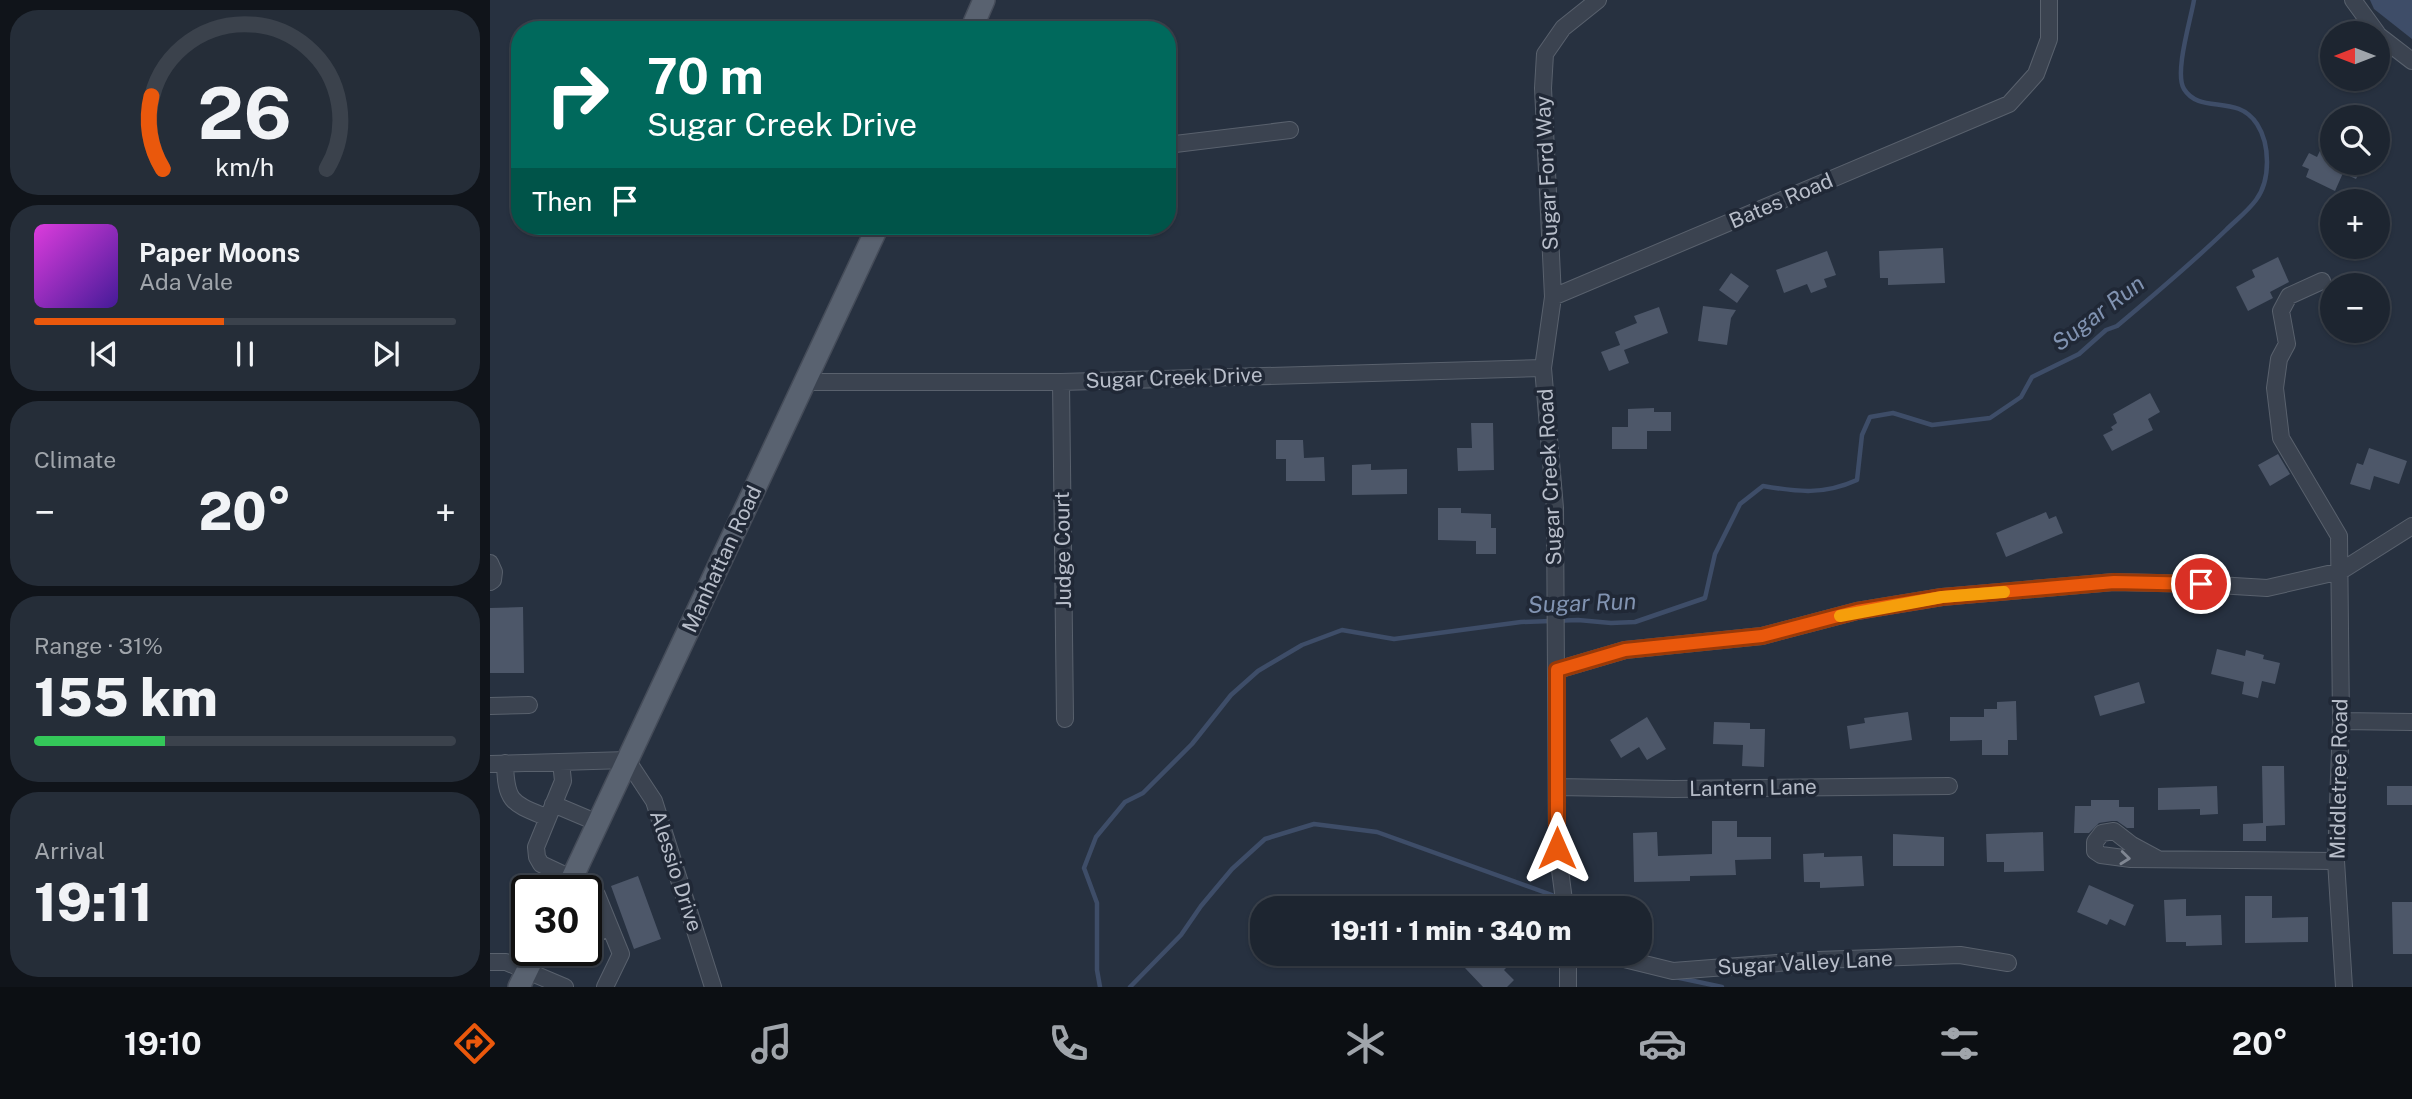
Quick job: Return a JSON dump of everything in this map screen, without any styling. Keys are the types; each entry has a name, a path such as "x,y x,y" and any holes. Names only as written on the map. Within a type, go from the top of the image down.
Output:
{"main road":[{"path":"975,21 984,0"},
{"name":"Manhattan Road","path":"573,875 874,235"}],"street":[{"name":"Sugar Ford Way","path":"1543,368 1553,297 1543,88 1545,54 1563,28 1598,0"},
{"name":"Bates Road","path":"1553,297 2009,104 2036,74 2049,39 2049,0"},
{"path":"2353,0 2368,21"},
{"path":"2390,44 2412,61"},
{"path":"1176,144 1290,130"},
{"name":"Middletree Road","path":"2320,282 2290,296 2281,311 2287,344 2279,359 2275,388 2281,438 2339,536 2341,721 2336,861 2344,987"},
{"name":"Sugar Creek Drive","path":"806,382 1061,382 1543,368"},
{"name":"Sugar Creek Road","path":"1543,368 1555,508 1557,848 1563,896"},
{"name":"Judge Court","path":"1061,382 1065,719"},
{"path":"1557,670 1625,650 1762,636 1857,611 1942,597 2114,582 2267,588 2341,571 2412,526"},
{"path":"490,563 494,572 490,582"},
{"path":"490,706 529,705"},
{"path":"2341,721 2412,722"},
{"path":"598,823 519,806 508,794 497,763 627,761"},
{"name":"Alessio Drive","path":"627,761 654,802 713,987"},
{"path":"556,875 541,864 536,847 563,780 561,762"},
{"name":"Lantern Lane","path":"1557,787 1674,789 1949,786"},
{"path":"2158,859 2336,861"},
{"path":"602,908 621,954 605,987"},
{"path":"602,931 610,928"},
{"name":"Sugar Valley Lane","path":"1652,966 1673,971 1818,960 1961,955 2008,963"},
{"path":"490,962 506,962 528,969 565,987"},
{"path":"1568,966 1568,987"}],"water":[{"path":"2370,0 2412,0 2412,39 2390,21 2374,9"}],"building":[{"path":"2320,151 2320,175 2342,175 2336,189 2306,177 2309,169 2302,166 2309,153 2317,157"},
{"path":"1943,248 1945,283 1888,285 1888,278 1880,278 1879,251"},
{"path":"1827,251 1836,275 1824,279 1827,287 1811,293 1807,284 1784,293 1776,270"},
{"path":"2278,257 2289,282 2270,292 2273,298 2248,311 2236,287 2255,277 2252,270"},
{"path":"1731,273 1749,286 1737,303 1719,290"},
{"path":"1703,306 1736,310 1731,318 1727,345 1698,341"},
{"path":"1659,307 1668,333 1624,350 1629,363 1609,371 1601,352 1620,345 1615,332 1637,323 1634,316"},
{"path":"2150,393 2160,412 2148,419 2153,430 2112,451 2103,435 2113,430 2111,427 2117,423 2113,414"},
{"path":"1654,408 1654,412 1671,412 1671,431 1647,431 1647,449 1612,449 1612,427 1628,427 1628,409"},
{"path":"1471,423 1493,423 1494,470 1458,471 1457,448 1472,448"},
{"path":"1276,440 1303,440 1304,458 1324,457 1325,481 1286,481 1286,459 1276,459"},
{"path":"2369,448 2407,461 2399,484 2374,476 2370,490 2350,484 2357,463 2363,465"},
{"path":"2278,454 2290,474 2270,486 2258,465"},
{"path":"1371,464 1371,470 1407,469 1407,494 1352,495 1352,465"},
{"path":"1438,508 1461,508 1461,513 1491,514 1491,528 1496,528 1496,554 1476,554 1476,541 1438,540"},
{"path":"2046,512 2049,519 2056,516 2063,533 2006,557 1996,533"},
{"path":"523,607 524,673 490,673 490,608"},
{"path":"2217,649 2245,656 2246,650 2264,655 2263,659 2280,663 2275,684 2262,681 2258,698 2242,694 2244,682 2211,674"},
{"path":"2139,682 2145,703 2100,716 2094,696"},
{"path":"2016,701 2017,740 2008,740 2008,755 1982,755 1982,740 1950,741 1950,717 1984,717 1984,709 1997,709 1997,702"},
{"path":"1908,712 1912,740 1850,749 1847,726 1865,723 1864,718"},
{"path":"1647,717 1666,749 1647,760 1639,747 1621,758 1610,740"},
{"path":"1714,722 1750,723 1750,729 1765,729 1764,767 1742,766 1743,745 1713,744"},
{"path":"2262,766 2284,766 2285,825 2266,826 2266,841 2243,841 2243,824 2263,823"},
{"path":"2217,786 2218,814 2200,815 2200,809 2158,810 2158,788"},
{"path":"2387,786 2412,786 2412,805 2387,805"},
{"path":"2091,800 2119,800 2119,807 2134,807 2134,828 2127,828 2117,821 2112,821 2099,823 2089,833 2074,833 2075,806 2091,806"},
{"path":"1712,821 1737,821 1737,837 1771,837 1771,859 1735,860 1736,875 1690,876 1690,881 1634,882 1633,833 1657,832 1658,856 1712,854"},
{"path":"2043,832 2044,871 2004,872 2004,862 1987,862 1986,834"},
{"path":"1893,834 1944,837 1944,866 1893,866"},
{"path":"1824,853 1824,857 1862,856 1864,886 1820,888 1820,882 1804,882 1803,854"},
{"path":"638,876 661,939 634,949 611,886"},
{"path":"2089,885 2134,905 2125,926 2110,919 2107,925 2077,912"},
{"path":"2245,896 2272,896 2272,918 2308,917 2308,942 2245,943"},
{"path":"2186,899 2186,916 2221,915 2222,945 2186,946 2186,942 2166,942 2164,900"},
{"path":"2392,902 2412,902 2412,954 2393,954"},
{"path":"1508,966 1504,970 1514,980 1507,987 1483,987 1465,968"}],"waterway":[{"name":"Sugar Run","path":"1100,987 1097,970 1097,903 1084,868 1096,837 1125,802 1143,793 1192,744 1231,695 1258,671 1302,645 1342,630 1394,639 1521,622 1635,622 1705,598 1715,554 1740,504 1763,486 1811,491 1833,488 1857,480 1862,435 1870,417 1893,413 1932,425 1990,418 2021,397 2032,377 2079,354 2106,330 2117,326 2199,255 2256,200 2264,182 2267,162 2261,132 2249,115 2229,106 2199,101 2184,89 2181,81 2182,59 2194,0"},
{"path":"1130,987 1181,935 1232,869 1265,839 1314,824 1377,832 1552,895"},
{"path":"1675,977 1722,987"}],"slow traffic":[{"path":"1840,616 1942,597 2004,592"}],"route":[{"path":"1557,848 1557,670 1625,650 1762,636 1857,611 1942,597 2114,582 2201,584"}]}
